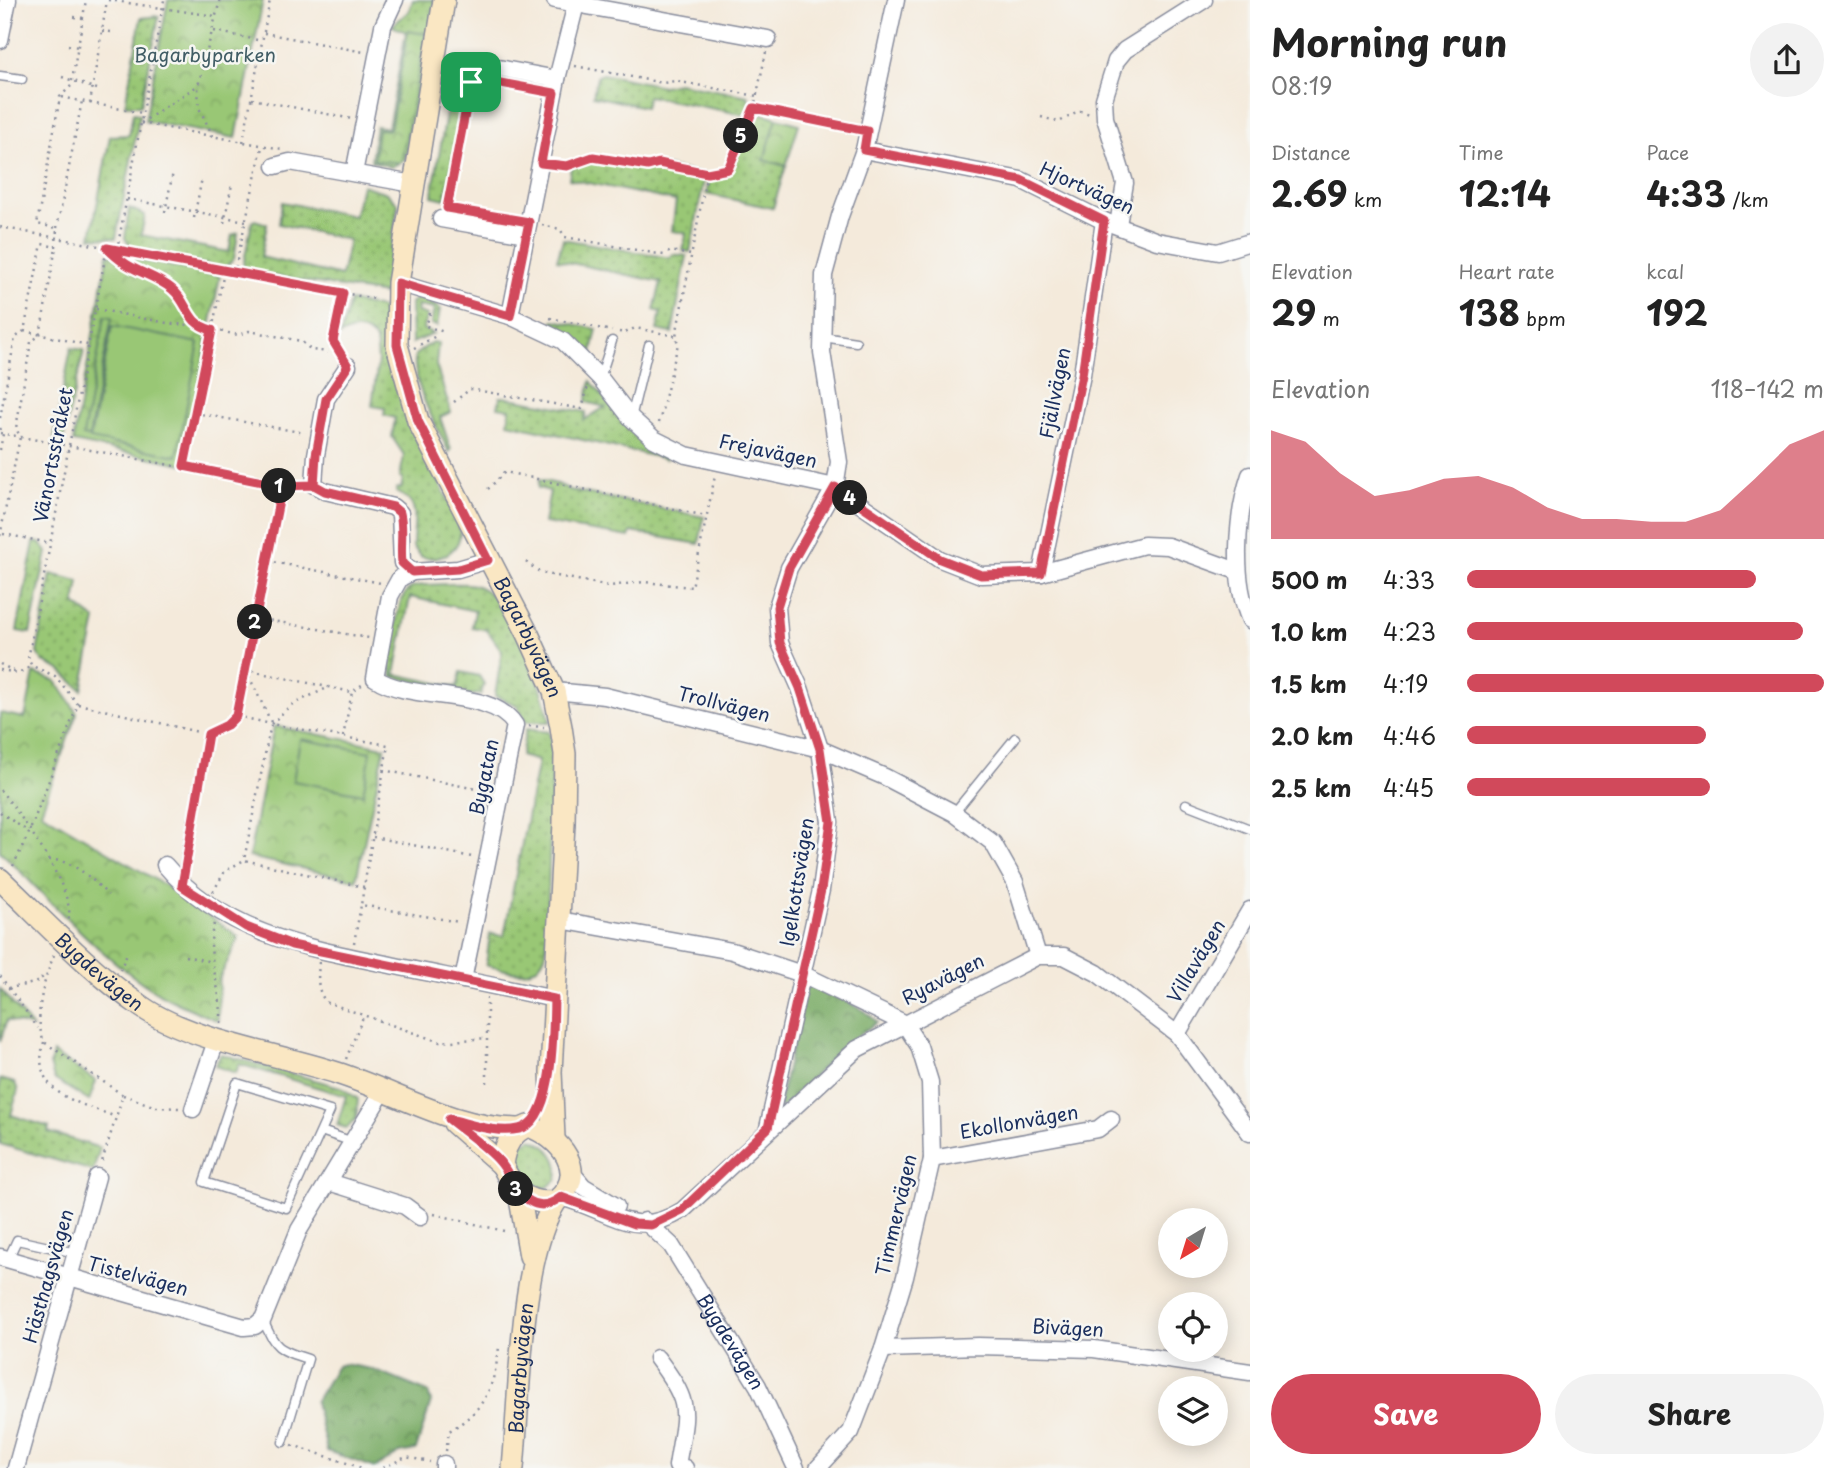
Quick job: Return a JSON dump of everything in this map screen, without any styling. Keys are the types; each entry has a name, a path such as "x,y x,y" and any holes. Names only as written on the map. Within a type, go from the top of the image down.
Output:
{"street":[{"path":"1,29 8,0"},
{"path":"355,173 383,26 395,0"},
{"name":"Bagarbyvägen","path":"443,0 398,283 397,345 418,421 554,691 565,754 560,920 551,1072 554,1138"},
{"path":"555,0 768,39"},
{"name":"Igelkottsvägen","path":"768,1128 821,890 831,822 820,749 800,688 780,643 777,607 789,568 835,487 839,462 822,352 828,255 864,150 896,0"},
{"name":"Fjällvägen","path":"1041,573 1111,223 1125,183 1105,120 1107,81 1116,61 1137,41 1167,26 1204,0"},
{"path":"510,316 557,79 576,4"},
{"path":"466,62 557,79"},
{"name":"Hjortvägen","path":"864,150 1021,180 1111,223 1157,241 1218,252 1250,242"},
{"path":"275,166 290,162 413,184"},
{"path":"444,214 526,234"},
{"name":"Frejavägen","path":"398,283 510,316 563,341 596,374 631,418 654,439 686,455 835,487 940,559 981,575 1041,573 1144,545 1177,549 1237,571"},
{"path":"348,366 326,399 316,455 314,485 325,491 393,507 400,513 402,563 412,572"},
{"path":"1250,475 1237,571 1250,620"},
{"path":"375,678 390,596 400,578 412,572 458,569 488,560"},
{"name":"Bygatan","path":"375,678 395,688 485,704 508,714 515,725 463,979"},
{"name":"Trollvägen","path":"554,691 605,696 820,749 885,777 954,813 993,843 1015,882 1038,956"},
{"path":"164,865 182,886 246,927 292,945 554,999"},
{"name":"Bygdevägen","path":"5,876 111,984 144,1009 177,1025 219,1032 339,1074 449,1119 491,1129 523,1127"},
{"name":"Villavägen","path":"1177,1034 1250,910"},
{"path":"560,920 732,951 802,974 850,994 904,1023"},
{"path":"1038,956 1064,956 1097,972 1177,1034 1250,1133"},
{"name":"Ryavägen","path":"651,1225 682,1210 768,1128 857,1049 1038,956"},
{"name":"Timmervägen","path":"818,1468 851,1432 883,1349 905,1277 932,1159 930,1082 919,1046 904,1023"},
{"path":"193,1109 219,1032"},
{"name":"Bagarbyvägen","path":"523,1127 540,1107 551,1072"},
{"path":"262,1319 299,1230 383,1091"},
{"name":"Bygdevägen","path":"449,1119 502,1165"},
{"name":"Ekollonvägen","path":"932,1159 1098,1129 1111,1119"},
{"path":"559,1199 572,1173 568,1157 554,1138 523,1127 503,1153 502,1165 519,1193 531,1201 559,1199 634,1224 651,1225"},
{"name":"Bygdevägen","path":"572,1173 599,1198 651,1225 671,1245 758,1386 796,1468"},
{"name":"Hästhagsvägen","path":"16,1468 97,1177"},
{"path":"329,1182 405,1206 420,1217"},
{"name":"Bagarbyvägen","path":"519,1193 531,1270"},
{"name":"Bagarbyvägen","path":"513,1468 531,1270 542,1225 559,1199"},
{"name":"Tistelvägen","path":"4,1258 244,1327 255,1326 262,1319"},
{"name":"Bivägen","path":"883,1349 978,1346 1094,1349 1250,1372"},
{"path":"657,1357 681,1389 686,1411 679,1467"}],"lane":[{"path":"0,76 22,79"},
{"path":"823,337 856,342"},
{"path":"596,374 612,341"},
{"path":"631,418 649,345"},
{"path":"182,886 208,734"},
{"path":"954,813 1015,738"},
{"path":"1186,804 1250,829"},
{"path":"237,1083 330,1111 321,1131 286,1208 204,1182 237,1083"},
{"path":"321,1131 353,1142"},
{"path":"4,1258 18,1240 76,1253"},
{"path":"262,1319 271,1341 281,1351 308,1359 283,1442"}],"path":[{"path":"57,228 37,224 60,97 71,86 86,0"},
{"path":"90,103 108,0 216,16"},
{"path":"117,250 164,0"},
{"path":"213,136 199,108 198,86 220,0"},
{"path":"243,142 270,0"},
{"path":"74,16 83,18"},
{"path":"102,30 111,32"},
{"path":"213,31 262,41"},
{"path":"263,33 368,52"},
{"path":"290,44 291,38"},
{"path":"541,163 567,166 593,157 648,166 659,163 707,173 728,169 754,108 768,39"},
{"path":"319,50 320,43"},
{"path":"68,45 78,47"},
{"path":"348,55 349,49"},
{"path":"97,59 106,61"},
{"path":"575,66 663,83 675,81 757,96"},
{"path":"62,76 100,90"},
{"path":"444,214 474,78"},
{"path":"141,123 198,86"},
{"path":"60,97 142,113"},
{"path":"251,99 355,119"},
{"name":"Vänortsstråket","path":"1,534 20,437 16,428 31,342 40,335 57,228 82,102"},
{"path":"277,111 278,104"},
{"path":"754,108 867,131"},
{"path":"307,116 308,110"},
{"path":"1041,117 1059,122 1080,111 1105,120"},
{"path":"336,122 337,116"},
{"path":"141,123 262,146 234,274"},
{"path":"165,212 173,172"},
{"path":"654,439 678,344 676,336 707,173"},
{"path":"194,218 202,178"},
{"path":"223,223 232,184"},
{"path":"127,199 246,221"},
{"path":"543,225 560,229 565,237 664,255 671,251 691,255"},
{"path":"0,227 375,299"},
{"path":"0,418 15,338 24,331 41,244 56,247"},
{"path":"107,248 120,263 174,290 196,324"},
{"name":"Vänortsstråket","path":"32,666 27,659 107,248"},
{"path":"184,466 224,272"},
{"path":"343,293 333,341 348,366"},
{"path":"95,309 172,324 196,324 238,335 249,331 301,341 311,350 328,352"},
{"path":"430,313 426,326 444,332"},
{"path":"538,327 551,318 625,333 635,328 676,336"},
{"path":"24,331 88,345"},
{"path":"407,352 436,336"},
{"path":"454,402 470,389 582,409 596,374"},
{"path":"195,413 312,435"},
{"path":"0,428 0,450"},
{"path":"2,433 282,486 314,485"},
{"path":"526,562 541,573 609,586 644,582 692,587 718,462"},
{"path":"488,489 505,472 706,516"},
{"path":"0,670 19,673 32,666 55,676 78,704 208,734 227,725 236,716 282,486"},
{"path":"1,534 50,543"},
{"path":"268,561 384,583"},
{"path":"256,618 372,638"},
{"path":"0,664 19,673"},
{"path":"246,670 352,692 375,678"},
{"path":"244,860 271,723 246,670"},
{"path":"271,723 291,705 328,687"},
{"path":"344,737 352,692"},
{"path":"5,876 29,833 78,704"},
{"path":"236,716 388,745 353,949"},
{"path":"526,726 551,728"},
{"path":"383,770 492,793"},
{"path":"0,790 15,806 67,893 71,914 67,925"},
{"path":"0,812 29,833"},
{"path":"373,837 479,859"},
{"path":"49,860 61,860 88,875 108,895"},
{"path":"212,895 225,871 244,860 364,887"},
{"path":"361,905 466,923"},
{"path":"216,920 211,933 212,962 222,1004 219,1032"},
{"path":"118,977 128,951"},
{"path":"38,1028 46,975 56,952"},
{"path":"185,956 212,962"},
{"path":"319,962 317,983 326,1002 440,1042 487,1038"},
{"path":"9,988 35,983 46,975"},
{"path":"0,976 38,1028 44,1042 123,1095 156,1107 193,1109"},
{"path":"486,1083 487,995"},
{"path":"349,1053 363,1017"},
{"path":"44,1042 39,1062 44,1079 71,1099 116,1117"},
{"path":"97,1177 123,1095"},
{"path":"420,1217 437,1213 505,1233 510,1231"},
{"path":"383,1468 406,1457 444,1466 449,1431 475,1413 489,1397 499,1347"},
{"path":"283,1442 362,1468"}],"green space":[{"name":"Bagarbyparken","path":"168,0 263,0 236,138 145,121"},
{"path":"413,0 435,0 412,148 408,148 405,160 391,167 371,161 376,126 388,128 406,32 392,26 409,11"},
{"path":"159,16 141,105 125,105 141,18"},
{"path":"408,31 426,34 401,163 374,160 378,129 390,130"},
{"path":"455,63 471,68 445,199 432,196"},
{"path":"602,74 663,86 678,83 748,96 750,102 746,115 648,96 645,107 593,96 597,77"},
{"path":"755,111 777,118 765,160 786,166 773,208 706,194 711,175 729,171"},
{"path":"133,113 140,114 116,238 91,237 110,136 129,135"},
{"path":"777,118 799,124 786,166 764,160"},
{"path":"599,160 646,167 659,165 705,175 690,252 683,251 686,233 672,231 676,201 569,179 571,168"},
{"path":"362,185 387,193 398,204 385,294 242,271 252,222 255,220 267,224 261,257 341,276 349,240 279,224 282,202 354,216"},
{"path":"129,208 145,215 141,235 229,252 232,235 238,233 234,259 225,267 217,267 131,249 125,238"},
{"path":"563,239 670,258 673,254 687,256 672,333 657,330 661,312 654,310 661,282 557,260"},
{"path":"108,254 220,276 183,464 73,442"},
{"path":"417,298 426,299 440,309 437,326 431,324 434,309 418,306 417,312 427,315 423,329 433,334 412,343 411,303"},
{"path":"350,301 386,309 394,367 411,421 460,525 459,540 451,552 445,555 422,557 413,547 413,508 405,497 396,492 397,488 401,489 404,455 392,437 395,418 384,415 385,408 372,406 378,361 376,340 359,330 340,336"},
{"path":"105,316 112,317 89,437 83,436"},
{"path":"554,320 597,329 592,352 552,322"},
{"path":"112,326 199,343 177,456 90,439"},
{"path":"432,342 438,343 436,365 451,412 440,417 451,450 449,452 426,405 415,367 415,355"},
{"path":"71,348 84,350 63,440 54,438"},
{"path":"591,381 625,422 644,440 667,455 666,459 508,423 510,409 498,407 500,397 504,397 586,412 584,420 605,407 586,402"},
{"path":"539,480 570,490 704,517 699,544 631,532 629,537 544,523 550,491 538,488"},
{"path":"34,542 40,543 47,552 30,633 17,631"},
{"path":"51,574 79,581 75,604 96,620 82,690 59,669 43,662 37,653"},
{"path":"425,585 474,585 488,592 501,606 513,623 533,665 550,722 526,722 517,705 495,696 502,651 487,630 472,627 475,611 410,597 395,674 457,687 461,672 479,676 484,684 481,694 471,695 393,677 392,648 402,600 409,589"},
{"path":"34,673 56,681 77,713 41,812 166,886 239,937 219,979 218,1021 169,999 123,969 80,931 0,851 0,713 25,718"},
{"path":"274,726 385,747 356,880 249,857"},
{"path":"526,729 549,732 553,753 546,952 536,968 521,972 486,965 490,934 504,936 538,761 521,756"},
{"path":"300,739 371,752 363,794 293,781"},
{"path":"807,981 865,1011 877,1022 840,1049 786,1105 778,1108"},
{"path":"0,989 32,1027 7,1020 0,1042"},
{"path":"53,1053 96,1081 89,1101 54,1079 50,1064"},
{"path":"221,1054 340,1087 358,1099 356,1119 347,1128 337,1125 346,1096 239,1064 236,1073 215,1066"},
{"path":"0,1079 15,1083 18,1090 11,1115 49,1127 48,1132 100,1148 93,1171 0,1144"},
{"path":"531,1139 553,1154 558,1166 557,1180 546,1188 527,1180 517,1162 517,1147"},
{"path":"344,1364 371,1369 428,1392 431,1402 416,1450 400,1453 375,1468 327,1451 315,1402 337,1366"}],"route":[{"path":"471,82 447,208 529,222 510,316 398,283 397,345 418,421 488,560 458,569 412,572 402,563 400,546 403,524 400,513 393,507 325,491 314,485 282,486 184,466 212,330 196,324 174,290 120,263 107,248 343,293 333,341 348,366 326,399 316,455 314,485 306,487 282,486 236,716 227,725 208,734 182,886 246,927 292,945 554,999 551,1072 540,1107 528,1126 518,1129 491,1129 449,1119 502,1165 519,1193 531,1201 544,1203 556,1201 561,1197 634,1224 651,1225 682,1210 768,1128 821,890 831,822 820,749 800,688 780,643 777,607 789,568 835,487 940,559 981,575 1041,573 1082,375 1104,221 1021,180 864,150 867,131 754,108 728,169 707,173 659,163 648,166 593,157 567,166 541,163 554,93 474,78 471,82"}]}
